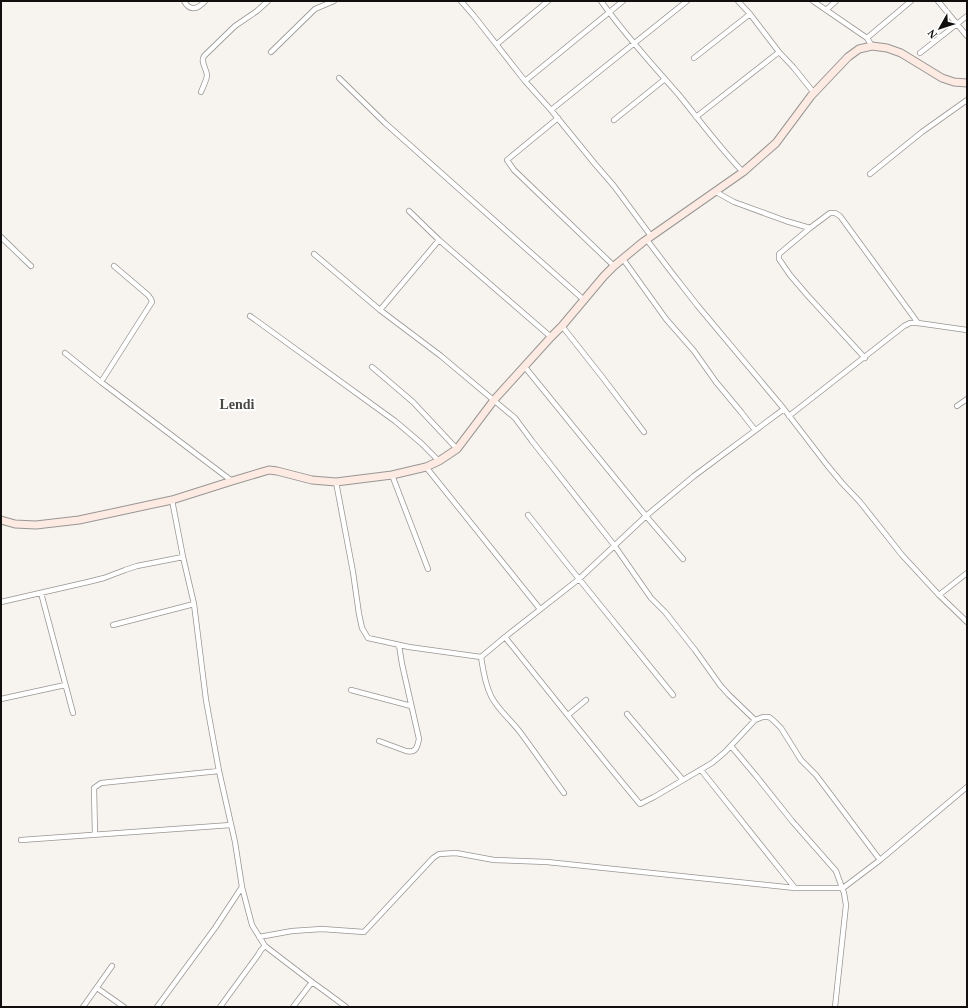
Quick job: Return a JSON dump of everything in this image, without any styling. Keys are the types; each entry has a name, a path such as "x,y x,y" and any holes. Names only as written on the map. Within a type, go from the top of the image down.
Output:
{"main road":[{"path":"1,520 15,524 42,525 79,520 172,500 269,470 312,480 336,482 392,475 426,468 457,449 494,400 562,326 614,266 649,238 743,172 776,142 814,93 848,57 859,49 872,46 887,48 901,53 942,78 954,82 967,83"}],"street":[{"path":"184,1 190,8 196,8 202,5 205,1"},
{"path":"201,92 207,74 202,61 204,56 236,26 268,1"},
{"path":"271,52 315,9 334,1"},
{"path":"461,1 497,44 525,81 558,118 614,186 669,269 697,305 784,409 842,483 860,502 902,555 938,595 967,622"},
{"path":"497,44 548,1"},
{"path":"601,1 608,12 724,152 743,172"},
{"path":"525,81 623,1"},
{"path":"551,110 687,1"},
{"path":"738,1 814,93"},
{"path":"813,1 867,38 872,46"},
{"path":"826,10 836,1"},
{"path":"867,38 911,1"},
{"path":"938,1 967,36"},
{"path":"694,58 750,14"},
{"path":"920,53 967,16"},
{"path":"696,117 779,52"},
{"path":"339,78 390,128 584,300"},
{"path":"614,120 665,79"},
{"path":"870,174 922,132 967,100"},
{"path":"558,118 507,160 514,170 614,266"},
{"path":"716,192 734,202 810,228"},
{"path":"409,211 439,240 551,337"},
{"path":"865,358 808,296 778,259 779,254 810,228 830,214 835,213 840,216 918,323"},
{"path":"1,237 31,266"},
{"path":"380,310 439,240"},
{"path":"314,254 380,310 441,356 515,418 614,545 651,598 665,612 729,695 755,720"},
{"path":"623,259 666,319 694,351 716,382 755,430"},
{"path":"101,382 152,302 148,295 114,266"},
{"path":"250,316 395,422 421,443 439,461"},
{"path":"789,416 904,326 910,323 967,330"},
{"path":"562,326 604,378 644,432"},
{"path":"65,353 232,481"},
{"path":"524,366 646,516 683,559"},
{"path":"372,367 413,402 457,449"},
{"path":"958,406 967,399"},
{"path":"336,482 362,628 368,638 399,645 481,657 579,579 646,516 694,476 784,409"},
{"path":"426,468 540,609"},
{"path":"392,475 428,568"},
{"path":"172,500 194,604 206,700 219,771 235,842 242,887 252,925 265,946 346,1007"},
{"path":"528,515 673,695"},
{"path":"1,602 104,578 137,566 183,557"},
{"path":"938,595 967,573"},
{"path":"41,592 73,713"},
{"path":"113,625 194,604"},
{"path":"505,637 640,804 712,763 731,746 755,720 763,717 769,717 781,728 801,760 816,775 880,860"},
{"path":"379,741 411,752 417,747 420,739 411,706 399,645"},
{"path":"481,657 487,686 496,705 520,731 564,793"},
{"path":"1,698 65,685"},
{"path":"351,690 411,706"},
{"path":"568,715 586,700"},
{"path":"627,714 682,780"},
{"path":"731,746 780,804 792,821 836,871 843,888 846,905 835,1007"},
{"path":"701,770 795,888"},
{"path":"95,834 94,788 101,783 219,771"},
{"path":"259,937 292,931 322,928 364,932 433,858 439,854 446,853 456,853 494,860 547,862 795,888 843,888 880,860 967,787"},
{"path":"21,840 231,825"},
{"path":"156,1007 215,928 242,887"},
{"path":"220,1007 265,946"},
{"path":"83,1007 112,966"},
{"path":"293,1007 312,982"},
{"path":"97,988 124,1007"}],"district":[{"name":"Lendi","path":"237,404"}]}
